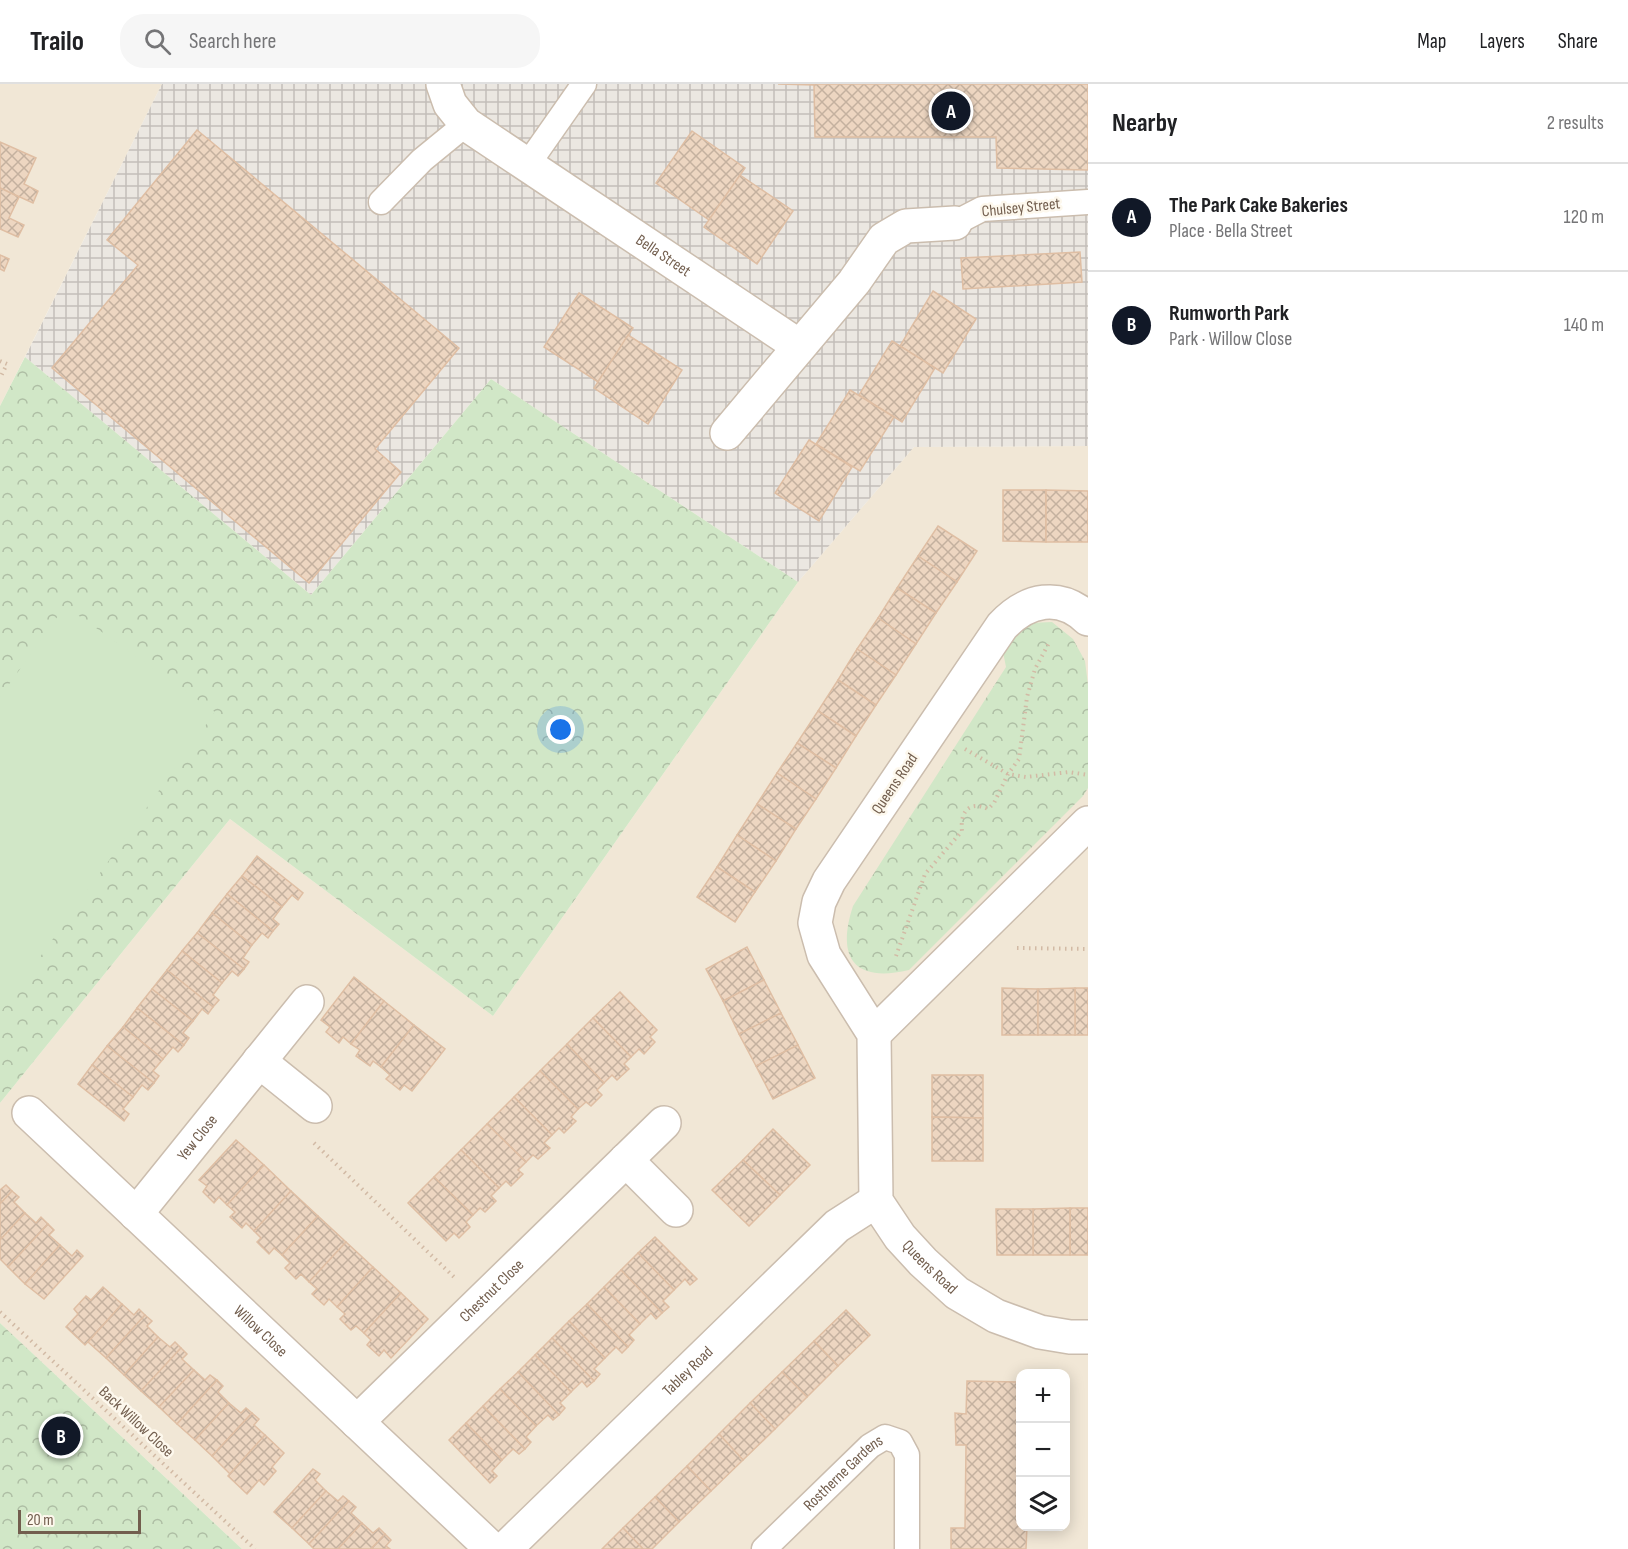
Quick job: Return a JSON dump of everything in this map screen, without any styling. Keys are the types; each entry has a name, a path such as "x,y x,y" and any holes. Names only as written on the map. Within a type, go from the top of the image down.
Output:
{"street":[{"name":"Bella Street","path":"443,84 450,104 466,124 799,346"},
{"path":"727,433 854,282 885,239 906,226 955,222"},
{"name":"Queens Road","path":"874,1034 824,955 815,923 819,902 830,881 1011,616 1035,603 1053,601 1071,605 1084,615"},
{"path":"876,1201 874,1034 1088,823"},
{"name":"Yew Close","path":"135,1214 306,1002"},
{"path":"259,1061 315,1106"},
{"name":"Willow Close","path":"29,1113 492,1549"},
{"name":"Chestnut Close","path":"357,1422 664,1123"},
{"path":"626,1160 676,1210"},
{"name":"Queens Road","path":"876,1201 900,1237 957,1293 996,1317 1040,1332 1070,1337 1088,1337"},
{"name":"Tabley Road","path":"505,1549 837,1226 876,1201"}],"lane":[{"path":"528,164 584,84"},
{"path":"381,202 422,160 466,124"},
{"name":"Chulsey Street","path":"955,222 982,209 1088,202"},
{"name":"Rostherne Gardens","path":"764,1549 870,1446 885,1437 900,1442 907,1455 907,1549"}],"path":[{"path":"0,361 6,364 0,378"},
{"path":"894,960 925,874 962,831 961,819 966,810 974,806 988,809 994,803 1008,774 1019,759 1026,697 1035,669 1053,636 1084,615"},
{"path":"932,730 1008,774 1026,777 1069,772 1088,775"},
{"path":"978,932 994,947 1088,949"},
{"path":"315,1106 314,1144 480,1302"},
{"name":"Back Willow Close","path":"0,1312 255,1549"}],"shaded area":[{"path":"0,84 162,84 0,406"},
{"path":"162,84 1088,84 1088,446 914,447 798,582 491,379 311,595 25,357"},
{"path":"1088,446 1088,1549 242,1549 0,1323 0,1103 230,819 493,1016 798,582 914,447"}],"green space":[{"path":"25,357 311,595 491,379 798,582 493,1016 230,819 0,1103 0,406"},
{"path":"65,606 215,712 0,1013 0,697"},
{"path":"1052,622 1073,639 1085,661 1088,685 1088,788 1083,796 909,970 875,973 863,969 854,962 849,953 848,924 853,906 1006,667 1003,652 1012,631 1030,623"},
{"path":"0,1323 242,1549 0,1549"}],"building":[{"path":"778,84 1088,84 1088,170 997,168 996,137 815,137 814,85"},
{"path":"197,130 459,348 375,449 401,472 309,583 52,368 138,265 107,240"},
{"path":"692,131 745,168 709,220 656,183"},
{"path":"0,142 36,158 24,184 38,191 33,203 0,188"},
{"path":"740,175 793,211 757,264 704,227"},
{"path":"0,188 19,197 9,218 24,225 18,237 0,229"},
{"path":"1080,252 1082,282 963,289 961,258"},
{"path":"0,255 9,259 4,271 0,269"},
{"path":"933,291 976,319 943,373 900,346"},
{"path":"579,293 633,328 598,382 544,347"},
{"path":"628,335 682,370 648,424 594,388"},
{"path":"892,341 935,368 902,422 859,395"},
{"path":"850,390 894,417 860,471 816,444"},
{"path":"809,440 852,467 819,521 775,493"},
{"path":"1003,490 1046,490 1046,542 1003,541"},
{"path":"1046,490 1088,491 1088,542 1046,542"},
{"path":"938,526 977,551 957,582 918,556"},
{"path":"918,556 957,582 936,613 897,588"},
{"path":"897,588 936,613 916,644 878,618"},
{"path":"878,618 916,644 896,675 857,649"},
{"path":"857,649 896,675 876,705 838,680"},
{"path":"838,680 876,705 856,736 818,711"},
{"path":"818,711 856,736 836,768 797,743"},
{"path":"797,743 836,768 816,799 777,773"},
{"path":"777,773 816,799 796,829 757,804"},
{"path":"757,804 796,829 776,861 737,835"},
{"path":"737,835 776,861 755,892 717,867"},
{"path":"257,856 303,893 298,900 292,895 282,907 242,876"},
{"path":"717,867 755,892 735,922 697,897"},
{"path":"242,876 282,907 273,919 279,924 273,931 227,894"},
{"path":"227,894 273,931 268,938 262,933 252,945 212,913"},
{"path":"212,913 252,945 243,958 249,962 244,969 197,933"},
{"path":"197,933 244,969 238,976 232,971 222,983 182,951"},
{"path":"747,947 764,980 723,1001 706,969"},
{"path":"182,951 222,983 213,995 219,1000 213,1007 167,970"},
{"path":"167,970 213,1007 208,1014 202,1009 193,1021 152,989"},
{"path":"354,977 384,1001 351,1044 343,1037 339,1043 326,1032 330,1027 321,1020"},
{"path":"764,980 781,1013 739,1034 723,1001"},
{"path":"1002,988 1038,989 1038,1035 1002,1035"},
{"path":"1075,988 1088,988 1088,1035 1075,1035"},
{"path":"1075,988 1075,1035 1038,1035 1038,989"},
{"path":"152,989 193,1021 183,1033 189,1038 184,1045 137,1008"},
{"path":"620,992 657,1030 650,1037 655,1042 644,1054 639,1049 631,1057 593,1018"},
{"path":"384,1001 414,1025 381,1067 373,1061 370,1066 356,1056 360,1050 351,1044"},
{"path":"137,1008 184,1045 178,1052 173,1047 163,1059 123,1027"},
{"path":"781,1013 798,1045 756,1066 739,1034"},
{"path":"593,1018 631,1057 624,1064 629,1069 617,1080 612,1075 604,1083 567,1044"},
{"path":"414,1025 445,1049 412,1091 404,1085 400,1090 386,1079 390,1075 381,1067"},
{"path":"123,1027 163,1059 153,1071 159,1076 154,1083 107,1046"},
{"path":"567,1044 604,1083 597,1090 602,1095 591,1106 586,1102 578,1109 540,1071"},
{"path":"798,1045 815,1078 773,1099 756,1066"},
{"path":"107,1046 154,1083 148,1090 142,1085 133,1097 92,1065"},
{"path":"92,1065 133,1097 123,1109 129,1114 124,1121 78,1084"},
{"path":"540,1071 578,1109 571,1117 576,1121 564,1133 559,1128 552,1135 514,1097"},
{"path":"932,1075 983,1075 983,1118 932,1117"},
{"path":"514,1097 552,1135 544,1143 550,1148 538,1159 533,1155 526,1162 487,1124"},
{"path":"932,1117 983,1118 983,1161 932,1161"},
{"path":"487,1124 526,1162 518,1170 523,1174 511,1186 506,1181 499,1188 461,1150"},
{"path":"773,1129 810,1165 780,1195 743,1160"},
{"path":"236,1140 264,1165 227,1205 219,1197 214,1203 203,1192 207,1186 199,1180"},
{"path":"461,1150 499,1188 491,1196 496,1201 485,1212 480,1208 473,1215 434,1177"},
{"path":"743,1160 780,1195 749,1226 712,1190"},
{"path":"264,1165 291,1191 254,1231 246,1223 242,1228 230,1217 235,1212 227,1205"},
{"path":"434,1177 473,1215 466,1222 470,1227 459,1238 454,1233 446,1241 408,1203"},
{"path":"6,1185 12,1191 0,1204 0,1190"},
{"path":"12,1191 19,1197 14,1202 25,1213 0,1240 0,1204"},
{"path":"291,1191 318,1216 282,1255 274,1248 269,1254 257,1242 261,1238 254,1231"},
{"path":"1070,1208 1088,1208 1088,1255 1070,1255"},
{"path":"1070,1208 1070,1255 1033,1255 1033,1209"},
{"path":"996,1209 1033,1209 1033,1255 997,1255"},
{"path":"25,1213 36,1223 41,1217 48,1224 8,1267 0,1259 0,1240"},
{"path":"318,1216 346,1242 309,1282 301,1274 296,1279 285,1268 290,1263 282,1255"},
{"path":"48,1224 54,1230 49,1235 60,1245 25,1284 8,1267"},
{"path":"655,1237 697,1279 690,1285 685,1279 674,1290 638,1253"},
{"path":"346,1242 373,1267 337,1307 329,1299 324,1305 312,1294 317,1289 309,1282"},
{"path":"60,1245 72,1256 77,1250 83,1256 44,1299 25,1284"},
{"path":"638,1253 674,1290 663,1301 669,1307 662,1313 621,1270"},
{"path":"373,1267 401,1293 364,1333 356,1326 351,1330 340,1319 345,1314 337,1307"},
{"path":"621,1270 662,1313 656,1319 651,1313 640,1324 604,1287"},
{"path":"103,1287 122,1304 85,1345 66,1327 78,1314 74,1309 86,1296 91,1300"},
{"path":"604,1287 640,1324 629,1335 634,1340 628,1347 587,1304"},
{"path":"401,1293 428,1319 391,1358 384,1350 379,1356 367,1345 371,1340 364,1333"},
{"path":"122,1304 134,1315 139,1309 145,1315 106,1358 88,1342"},
{"path":"587,1304 628,1347 622,1353 616,1347 605,1358 569,1321"},
{"path":"846,1310 870,1335 838,1366 814,1341"},
{"path":"145,1315 152,1321 147,1326 158,1337 124,1375 106,1358"},
{"path":"569,1321 605,1358 594,1369 600,1374 594,1381 552,1338"},
{"path":"158,1337 170,1347 175,1342 181,1348 141,1391 124,1375"},
{"path":"552,1338 594,1381 587,1387 582,1381 571,1392 535,1355"},
{"path":"814,1341 838,1366 807,1397 782,1372"},
{"path":"181,1348 187,1354 182,1359 194,1370 159,1407 141,1391"},
{"path":"535,1355 571,1392 560,1403 565,1408 559,1415 518,1372"},
{"path":"194,1370 205,1380 210,1375 217,1380 177,1424 159,1407"},
{"path":"518,1372 559,1415 553,1420 548,1415 536,1426 500,1389"},
{"path":"782,1372 807,1397 775,1429 750,1403"},
{"path":"217,1380 223,1386 218,1392 229,1403 195,1440 177,1424"},
{"path":"967,1381 1016,1382 1016,1531 1027,1531 1026,1549 951,1549 951,1528 965,1528 966,1445 956,1445 955,1413 966,1414"},
{"path":"500,1389 536,1426 526,1437 531,1442 525,1449 483,1406"},
{"path":"229,1403 241,1413 246,1408 252,1413 212,1456 195,1440"},
{"path":"750,1403 775,1429 743,1460 719,1434"},
{"path":"483,1406 525,1449 519,1454 513,1449 502,1460 466,1423"},
{"path":"252,1413 259,1419 254,1425 265,1435 230,1474 212,1456"},
{"path":"466,1423 502,1460 492,1471 497,1476 490,1483 449,1440"},
{"path":"719,1434 743,1460 711,1491 687,1466"},
{"path":"265,1435 284,1453 272,1467 276,1471 264,1485 259,1480 247,1494 228,1476"},
{"path":"687,1466 711,1491 679,1522 655,1497"},
{"path":"313,1469 320,1474 315,1480 326,1491 292,1528 274,1512"},
{"path":"326,1491 338,1501 343,1496 349,1501 309,1544 292,1528"},
{"path":"655,1497 679,1522 652,1549 643,1549 623,1528"},
{"path":"349,1501 356,1507 351,1513 362,1523 338,1549 314,1549 309,1544"},
{"path":"362,1523 373,1533 379,1528 385,1534 371,1549 338,1549"},
{"path":"623,1528 643,1549 602,1549"},
{"path":"385,1534 391,1540 386,1546 390,1549 371,1549"}],"place":[{"name":"The Park Cake Bakeries","path":"951,111"},
{"name":"Rumworth Park","path":"61,1436"}]}
